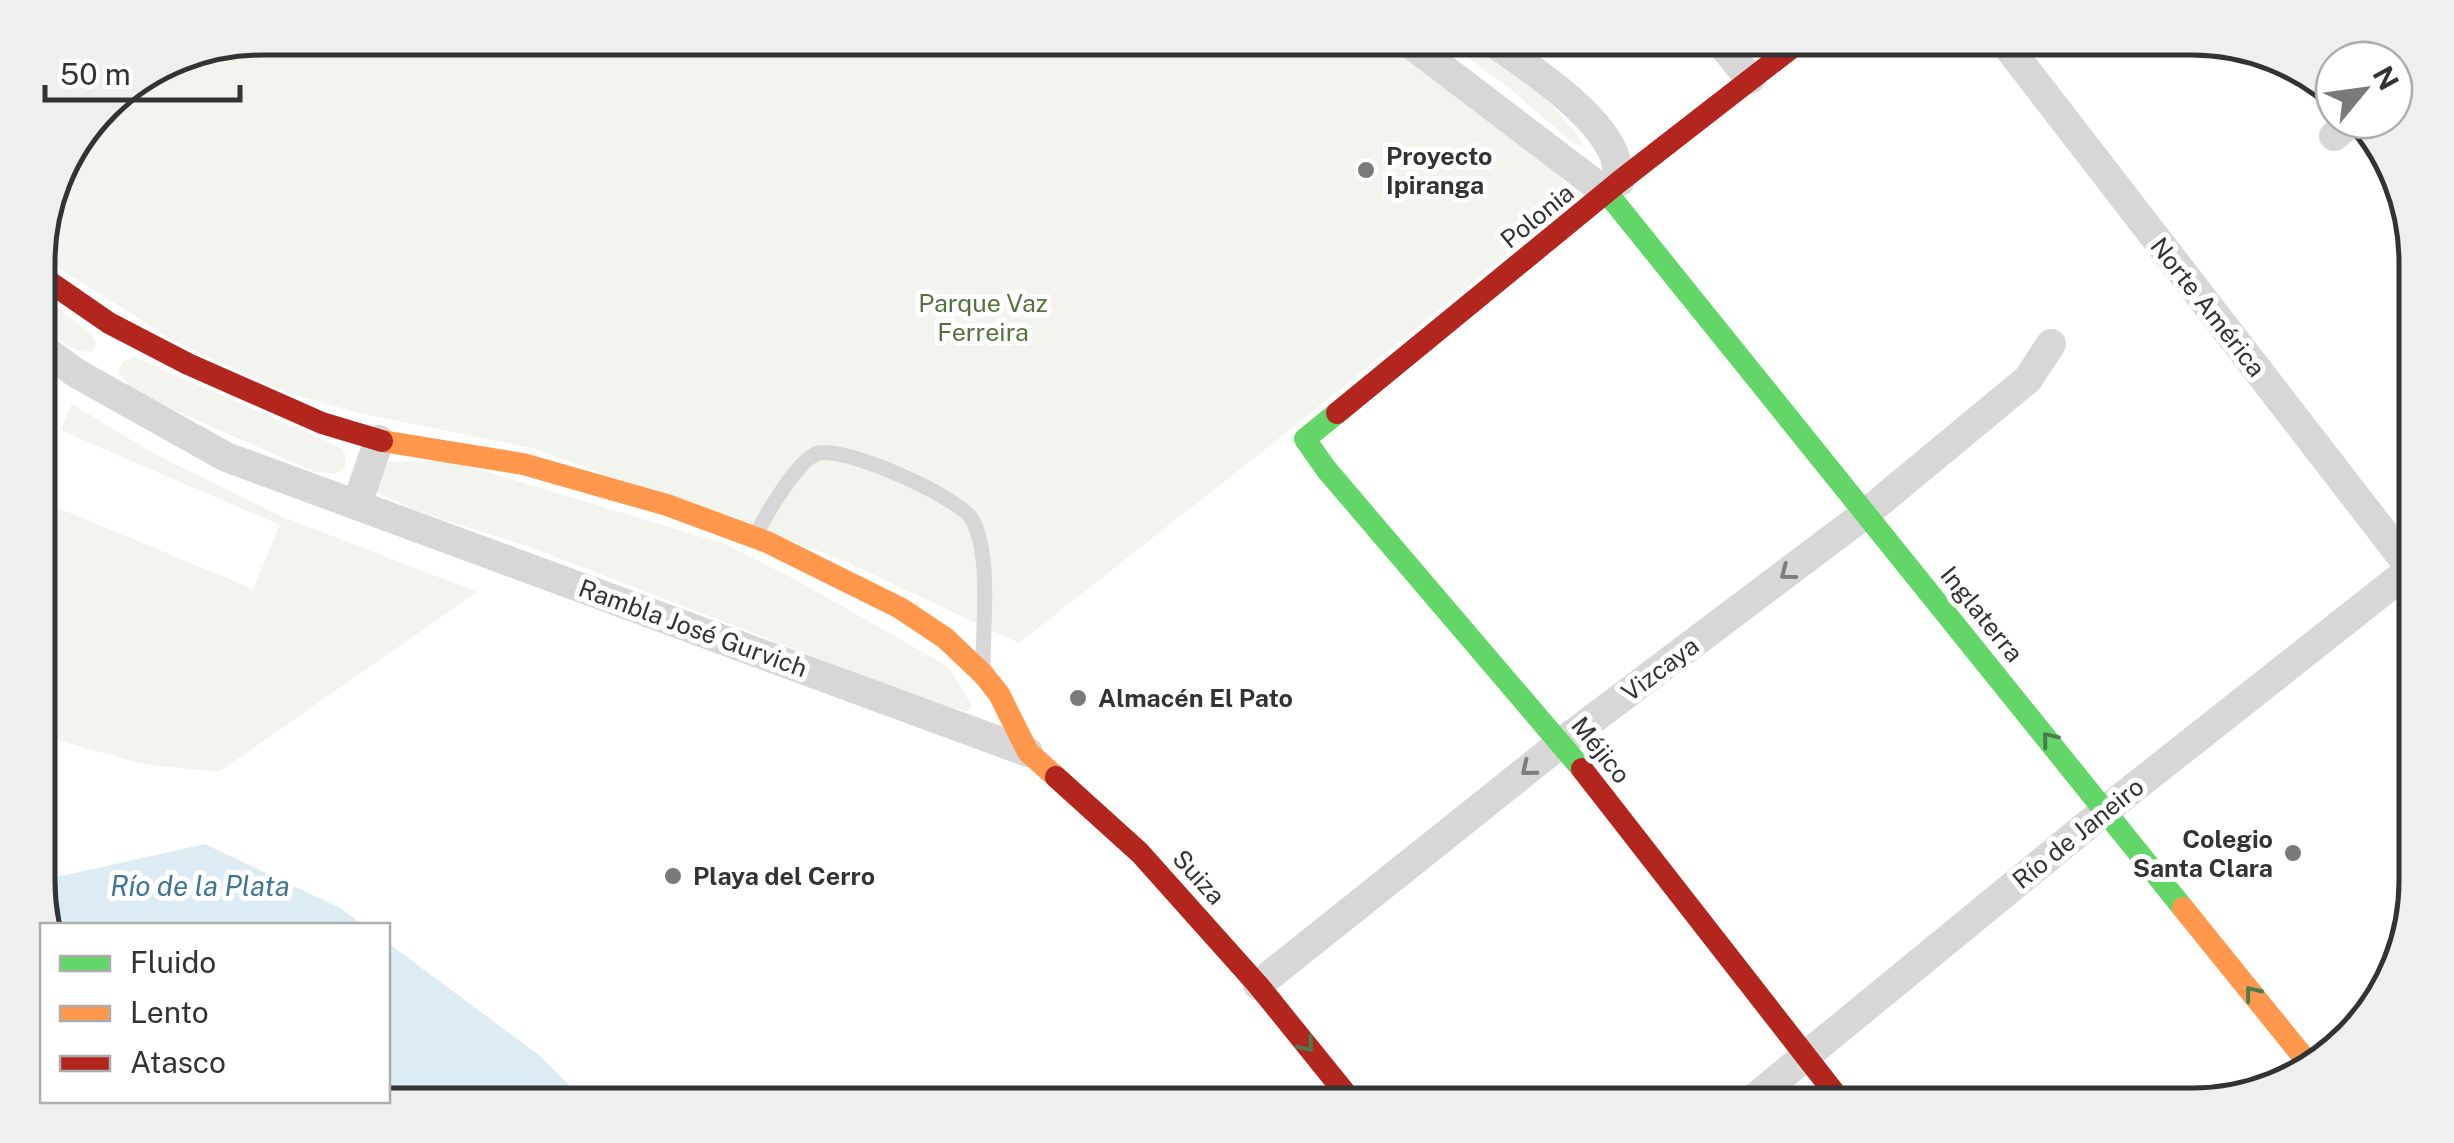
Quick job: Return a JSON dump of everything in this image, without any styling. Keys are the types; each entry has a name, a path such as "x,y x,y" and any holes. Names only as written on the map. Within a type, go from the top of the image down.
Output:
{"street":[{"path":"1428,55 1614,188"},
{"path":"1510,55 1588,119 1612,150 1614,188"},
{"path":"1731,55 1750,79"},
{"name":"Polonia","path":"1305,438 1782,55"},
{"name":"Norte América","path":"2015,55 2399,551"},
{"name":"Inglaterra","path":"1614,188 1865,514 2302,1056"},
{"path":"55,286 108,323 188,364 322,423 379,440 523,464 667,505 755,536 900,608 945,638 984,674"},
{"name":"Vizcaya","path":"1258,985 1561,743 1865,514 2028,379 2051,344"},
{"name":"Rambla José Gurvich","path":"55,357 76,373 226,457 1028,752"},
{"name":"Méjico","path":"1305,438 1326,469 1561,743 1830,1088"},
{"path":"357,504 379,440"},
{"name":"Río de Janeiro","path":"1767,1088 2106,809 2399,582"},
{"name":"Suiza","path":"984,674 999,694 1028,752 1140,853 1258,985 1341,1088"}],"lane":[{"path":"755,536 779,494 813,454 826,451 867,462 944,497 971,515 982,540 984,674"}],"green space":[{"name":"Parque Vaz Ferreira","path":"248,55 1400,55 1557,172 1576,198 1019,643 840,559 532,448 359,413 285,392 176,342 55,266 59,221 83,158 106,125 136,98 183,71"},
{"path":"1464,55 1498,55 1551,104 1583,146 1574,144"},
{"path":"55,306 92,335 96,344 91,352 83,351 56,338"},
{"path":"134,357 342,448 345,467 336,474 315,472 151,400 129,386 118,371 123,362"},
{"path":"72,404 158,456 283,517 477,592 219,772 143,764 55,739 55,507 253,589 280,525 60,430"},
{"path":"448,460 725,544 940,662 952,672 972,706 967,711 937,704 530,547 416,511 377,492 374,478 388,462"}],"water":[{"name":"Río de la Plata","path":"205,844 340,908 360,923 60,923 55,877"},
{"path":"390,944 540,1056 572,1088 390,1088"}],"traffic: fast":[{"path":"1608,194 2183,908"},
{"path":"1337,413 1305,439 1326,469 1582,769"}],"traffic: slow":[{"path":"382,441 523,464 667,505 767,542 900,608 945,638 983,674 999,694 1028,752 1056,777"},
{"path":"2183,908 2302,1056"}],"traffic: jam":[{"path":"1337,413 1620,181 1782,55"},
{"path":"55,286 109,323 188,364 322,423 382,441"},
{"path":"1582,769 1831,1088"},
{"path":"1056,777 1140,853 1258,985 1341,1088"}],"place":[{"name":"Proyecto Ipiranga","path":"1366,170"},
{"name":"Almacén El Pato","path":"1078,698"},
{"name":"Colegio Santa Clara","path":"2293,853"},
{"name":"Playa del Cerro","path":"673,876"}]}
